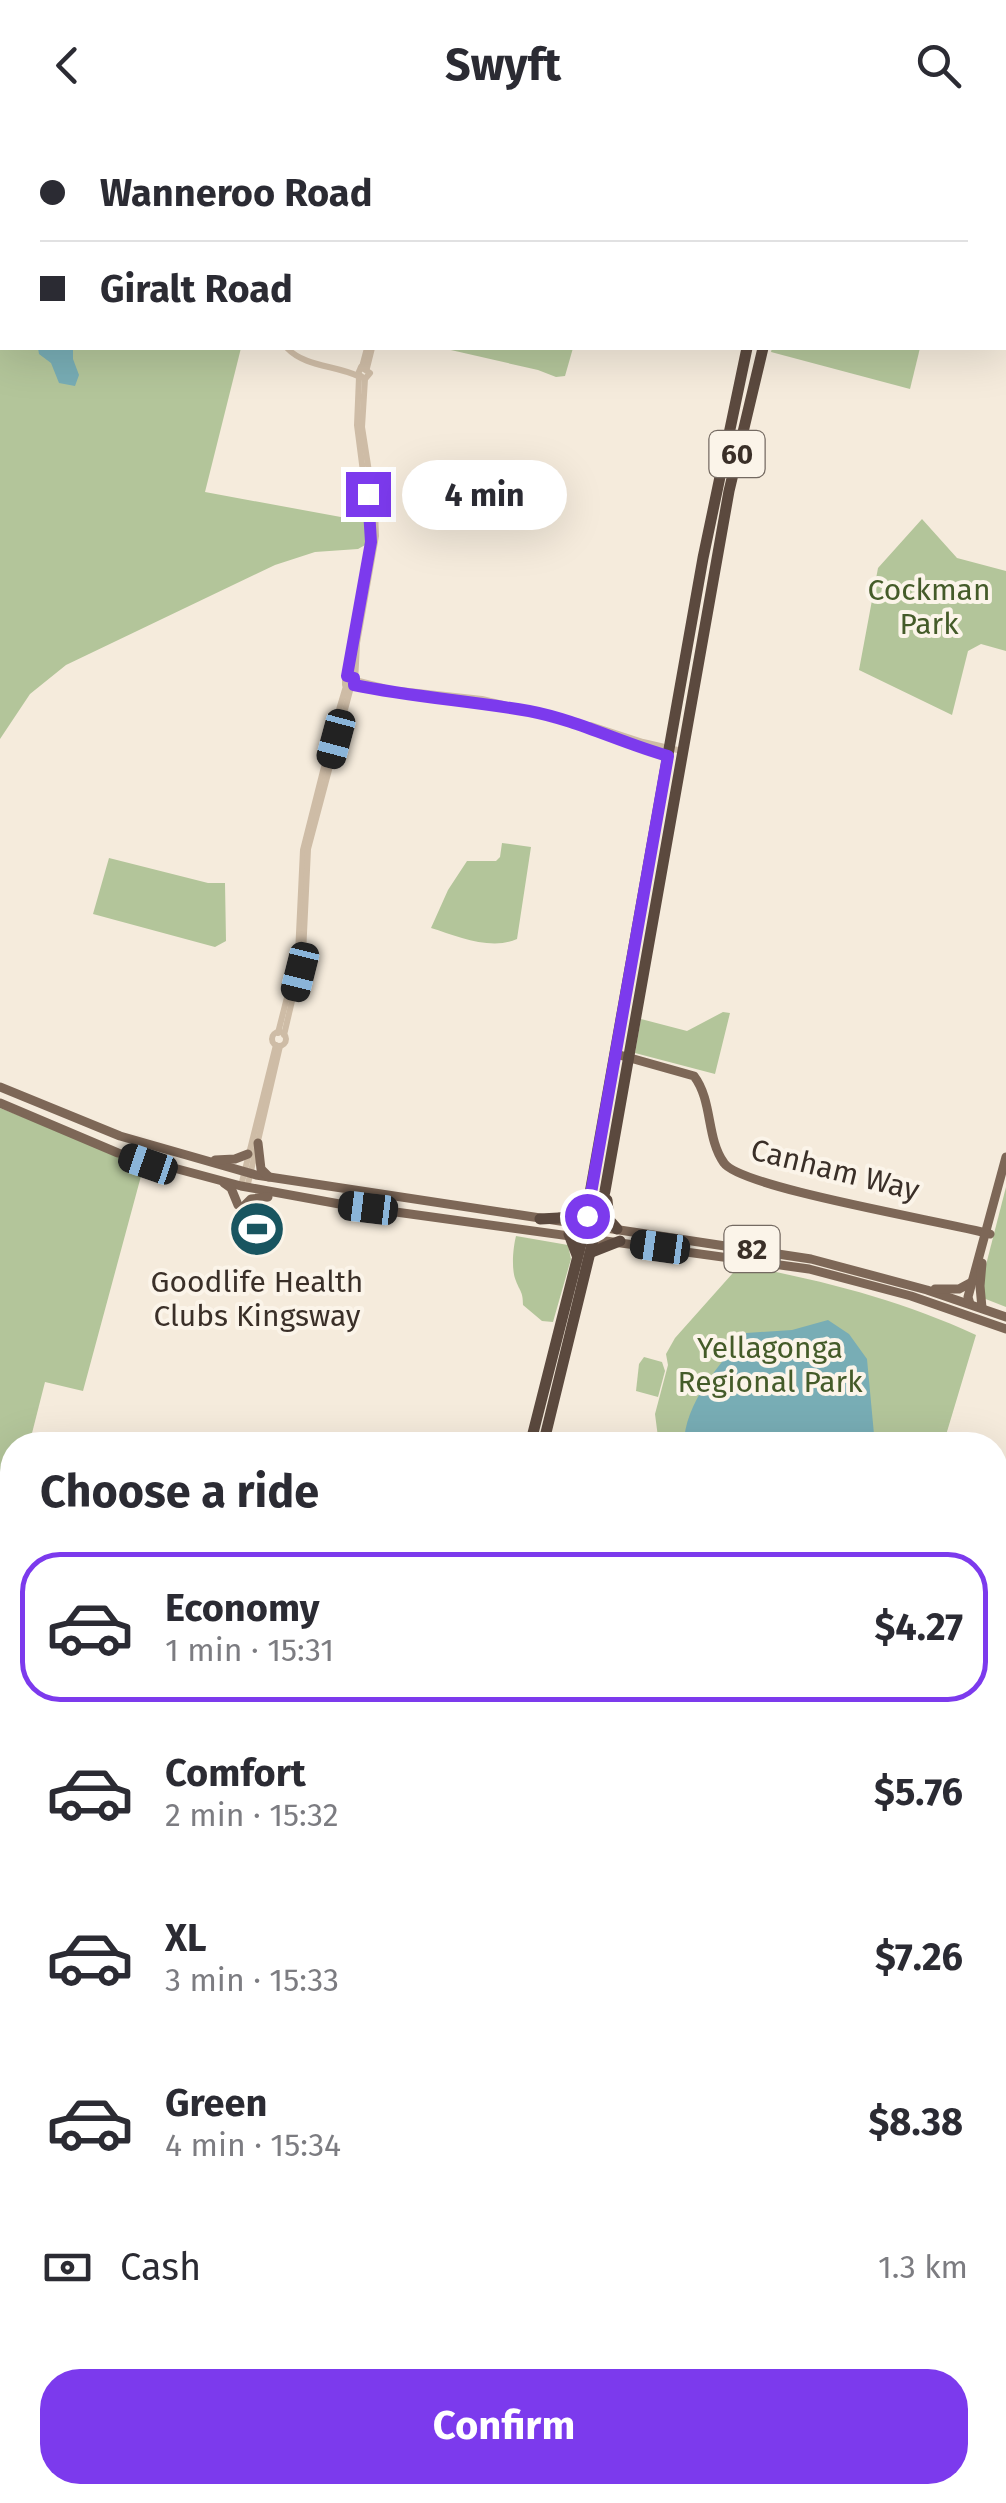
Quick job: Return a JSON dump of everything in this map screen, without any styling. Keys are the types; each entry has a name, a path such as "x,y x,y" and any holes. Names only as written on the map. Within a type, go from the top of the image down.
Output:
{"highway":[{"name":"60","path":"675,753 763,350"},
{"name":"60","path":"542,1432 555,1396 592,1252 586,1232 588,1210 621,1058 675,753 710,519 745,351"},
{"name":"60","path":"540,1432 578,1259 605,1192 621,1058"},
{"path":"592,1252 619,1235 609,1220 605,1192"},
{"path":"540,1219 588,1210"},
{"path":"559,1335 571,1310 578,1310"}],"main road":[{"name":"Canham Way","path":"621,1058 694,1076 721,1158 738,1175 987,1236"},
{"name":"82","path":"0,1087 120,1136 247,1173 540,1219 586,1232"},
{"name":"82","path":"0,1104 118,1154 286,1196 810,1259 928,1290 1006,1317"},
{"path":"258,1144 262,1169 270,1178"},
{"path":"202,1161 248,1154"},
{"path":"982,1308 982,1263 1006,1158"},
{"path":"984,1321 969,1304 972,1282 1006,1174"},
{"path":"220,1181 230,1188 241,1206 261,1196 286,1196"},
{"name":"82","path":"619,1235 809,1269 954,1310 1006,1329"},
{"path":"969,1304 982,1263"},
{"path":"928,1290 959,1289 972,1282"},
{"path":"954,1310 969,1304"}],"street":[{"path":"289,350 298,358 344,369 361,378"},
{"path":"364,368 368,350"},
{"path":"344,369 364,368 370,374 361,378"},
{"path":"244,1187 258,1144 278,1046 273,1037 281,1034 298,954 303,850 351,682 376,536 362,427 361,378"},
{"path":"351,682 530,708 675,753"},
{"path":"247,1173 248,1154 278,1046"}],"green space":[{"path":"0,350 240,350 205,492 368,522 367,544 358,549 315,552 275,565 66,665 30,694 0,739"},
{"path":"451,350 572,350 565,376"},
{"path":"772,350 920,350 910,389"},
{"name":"Cockman Park","path":"922,519 957,558 1006,571 1006,651 981,644 968,651 952,715 859,670 878,568"},
{"path":"502,843 531,847 517,939 485,943 431,928 448,890 467,861 496,861"},
{"path":"109,858 208,883 225,883 226,941 215,947 93,914"},
{"path":"723,1012 730,1013 715,1074 635,1053 641,1019 687,1031"},
{"path":"0,1108 144,1165 83,1391 45,1382 32,1432 0,1432"},
{"path":"1006,1187 1006,1307 978,1296"},
{"path":"516,1236 568,1245 571,1259 553,1322 542,1321 523,1305 513,1271"},
{"name":"Yellagonga Regional Park","path":"740,1265 860,1292 976,1335 947,1432 657,1432 655,1414 668,1365 666,1354 675,1338"},
{"path":"644,1357 662,1362 665,1371 658,1397 636,1391 639,1364"}],"water":[{"path":"38,350 73,350 79,375 75,386 59,383 51,363"},
{"path":"828,1320 849,1334 867,1359 874,1432 686,1432 697,1399 746,1333 792,1330"}],"place":[{"name":"Goodlife Health Clubs Kingsway","path":"257,1229"}],"route":[{"path":"368,494 371,542 347,676 354,678 354,685 411,697 525,710 576,723 668,756 587,1216"}]}
